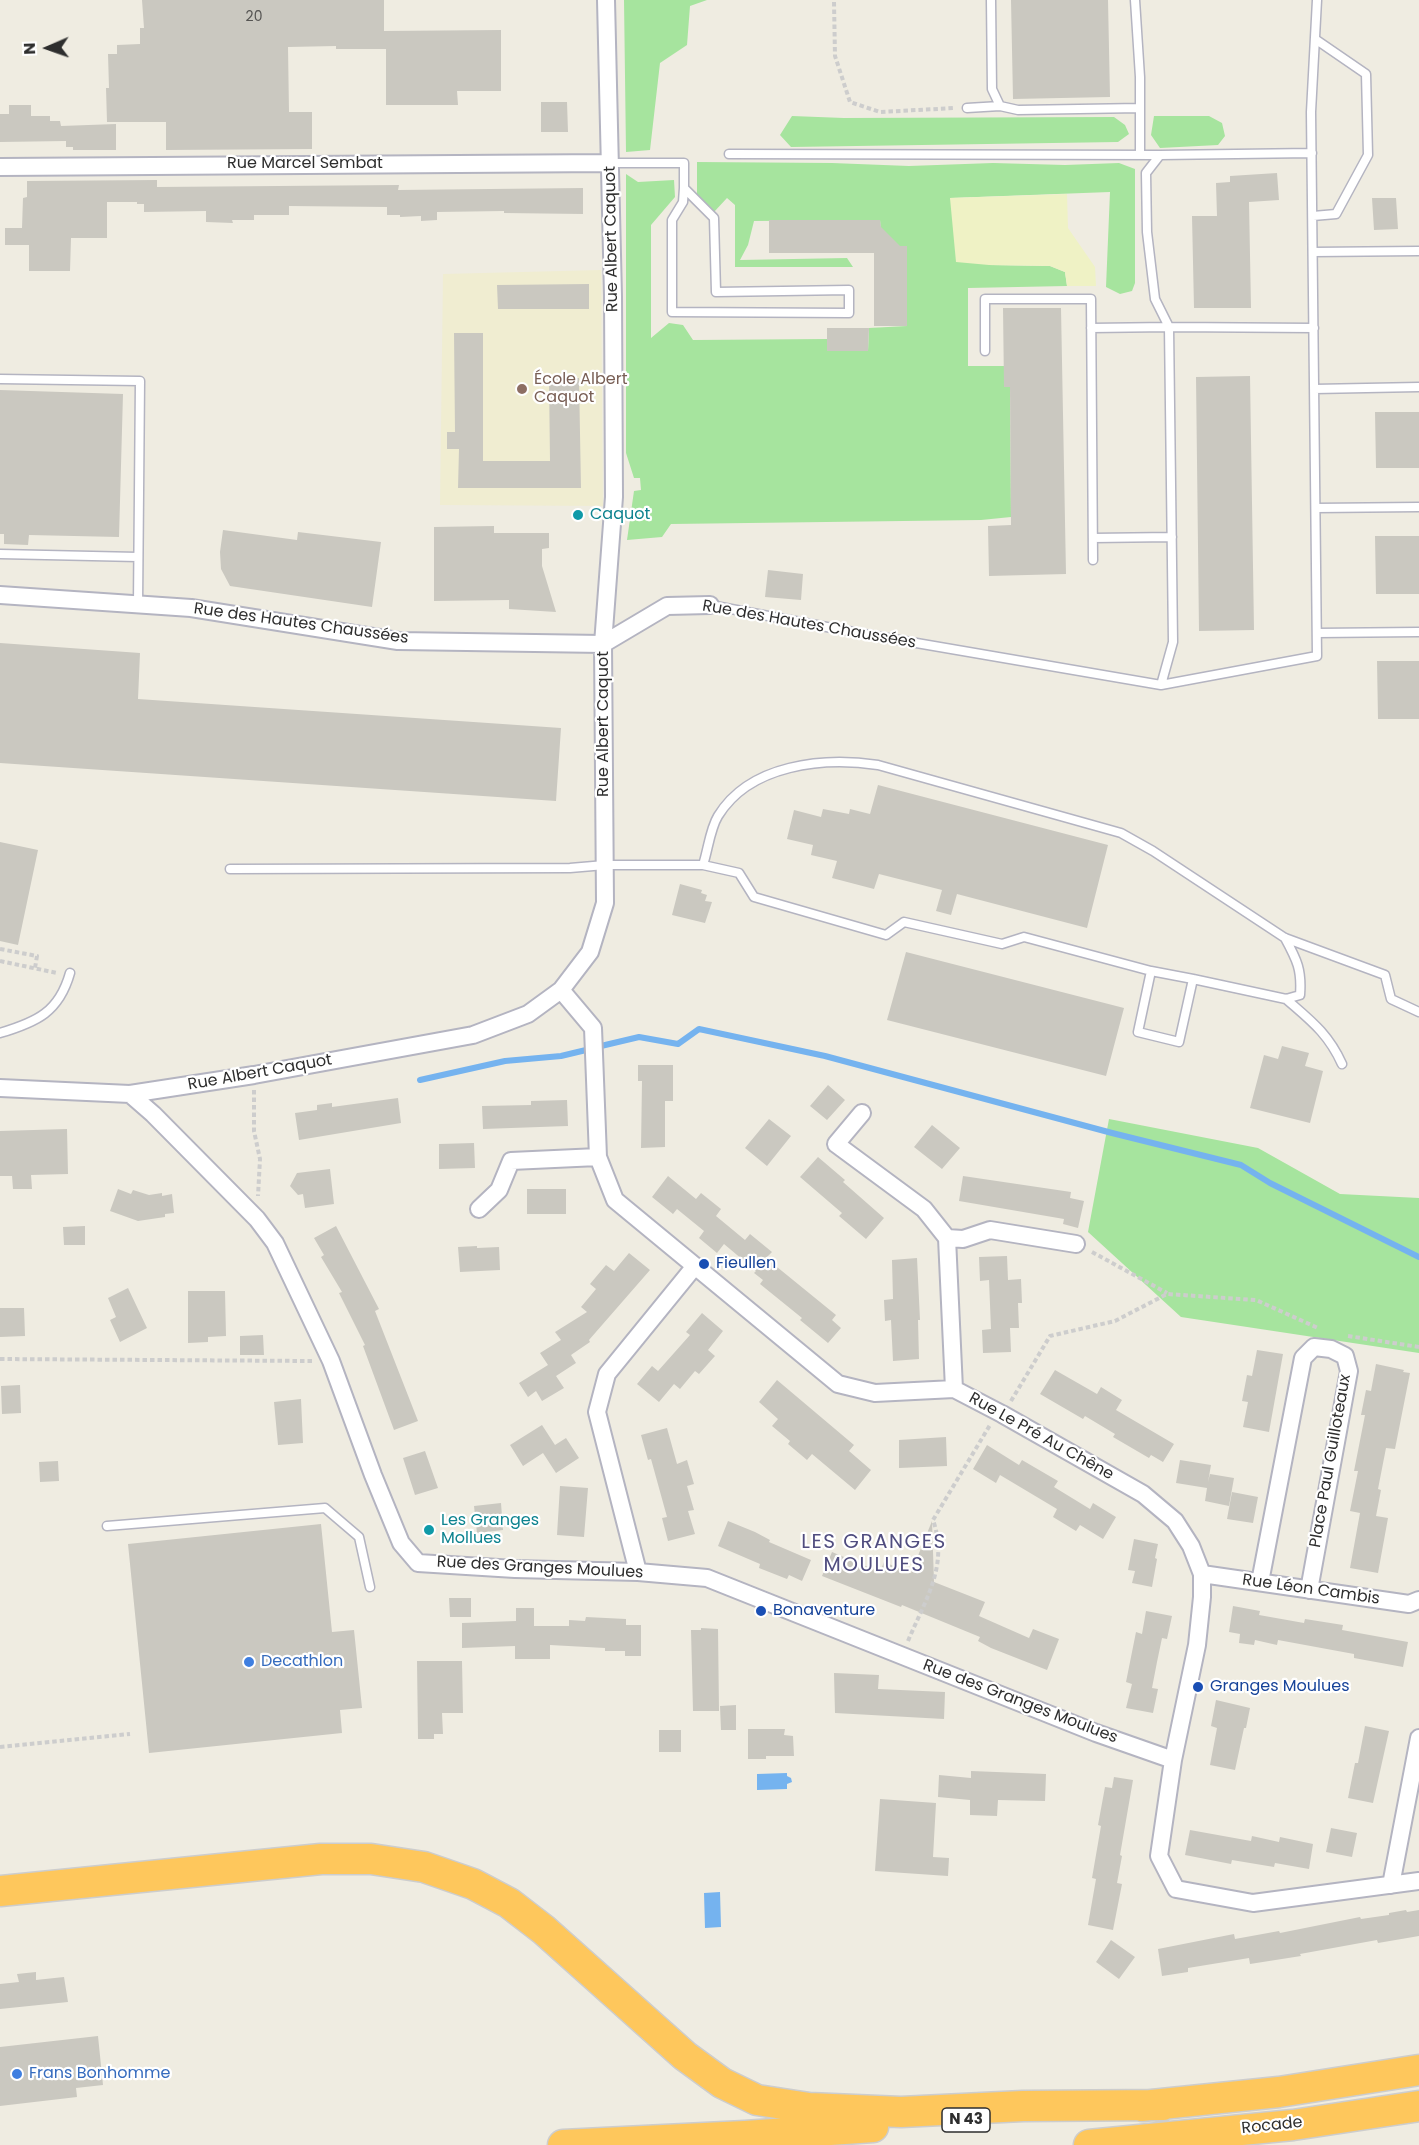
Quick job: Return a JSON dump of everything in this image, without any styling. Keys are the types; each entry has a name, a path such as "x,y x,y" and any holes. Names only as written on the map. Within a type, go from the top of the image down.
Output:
{"highway":[{"path":"0,1891 321,1859 370,1859 424,1867 473,1884 509,1903 544,1930 685,2056 722,2083 758,2100 808,2108 901,2112 1023,2106 1163,2104"},
{"name":"N 43","path":"563,2145 746,2136 1163,2104 1279,2092 1419,2070"},
{"name":"Rocade","path":"1089,2145 1293,2125 1419,2106"}],"street":[{"name":"Rue Albert Caquot","path":"130,1094 254,1075 473,1035 528,1014 561,990 590,952 605,903 603,644 614,497 606,0"},
{"name":"Rue Marcel Sembat","path":"0,167 610,163"},
{"name":"Rue des Hautes Chaussées","path":"0,595 191,608 398,641 603,644 667,606 710,605"},
{"name":"Rue Le Pré Au Chêne","path":"561,990 592,1028 598,1157 615,1200 838,1384 875,1393 954,1389 1143,1494 1175,1521 1191,1546 1202,1574 1197,1645 1173,1760 1159,1856 1176,1889 1253,1903 1391,1886"},
{"path":"0,1088 130,1094"},
{"name":"Rue des Granges Moulues","path":"130,1094 153,1114 257,1220 274,1243 331,1361 401,1544 418,1563 515,1569 638,1572 707,1578 1096,1733 1173,1760"},
{"path":"862,1113 836,1144 924,1209 947,1238 954,1389"},
{"path":"479,1209 499,1190 511,1161 598,1157"},
{"path":"947,1238 963,1239 990,1230 1076,1244"},
{"path":"638,1572 597,1412 607,1374 695,1266"},
{"name":"Place Paul Guilloteaux","path":"1260,1582 1304,1358 1314,1347 1331,1349 1345,1356 1349,1371 1309,1590"},
{"name":"Rue Léon Cambis","path":"1202,1574 1409,1604 1419,1600"},
{"path":"1419,1738 1391,1886 1419,1881"}],"lane":[{"path":"991,0 992,89 1000,106"},
{"path":"1136,0 1140,155"},
{"path":"1160,155 1146,173 1147,232 1155,299 1169,327 1173,642 1161,685 1317,656 1311,112 1317,0"},
{"path":"1313,216 1336,214 1368,155 1366,74 1315,39"},
{"path":"967,108 1000,106 1018,110 1140,108"},
{"path":"729,153 1160,155 1312,153"},
{"path":"610,163 684,163 683,202 672,220 672,312 849,314 849,290 716,291 714,218 684,188"},
{"path":"1313,252 1419,250"},
{"path":"985,351 985,299 1091,299 1093,560"},
{"path":"1091,328 1314,328"},
{"path":"0,379 140,381 138,604"},
{"path":"1314,389 1419,387"},
{"path":"1316,508 1419,507"},
{"path":"1093,538 1172,537"},
{"path":"0,554 138,557"},
{"name":"Rue des Hautes Chaussées","path":"710,605 1161,685"},
{"path":"1317,633 1419,632"},
{"path":"703,865 718,817 742,788 764,777 792,768 852,761 878,765 1121,833 1153,851 1285,938 1385,975 1391,999 1419,1012"},
{"path":"230,868 570,868 605,864 703,865 739,873 754,897 886,935 904,922 1002,944 1024,937 1151,971 1286,999 1300,995 1301,982 1299,963 1285,938"},
{"path":"1151,971 1138,1032 1179,1042 1193,979"},
{"path":"0,1033 20,1028 52,1010 66,989 70,973"},
{"path":"1286,999 1322,1030 1334,1046 1342,1064"},
{"path":"107,1526 325,1508 359,1537 370,1587"}],"path":[{"path":"834,2 835,56 850,102 880,112 967,108"},
{"path":"0,949 37,956 35,968"},
{"path":"0,961 56,973 70,973"},
{"path":"254,1075 254,1131 260,1159 257,1220"},
{"path":"1076,1244 1167,1294 1256,1300 1321,1329"},
{"path":"902,1656 939,1560 937,1533 933,1520 1050,1336 1115,1321 1167,1294"},
{"path":"1342,1335 1419,1347"},
{"path":"0,1359 331,1361"},
{"path":"0,1747 130,1734"}],"shaded area":[{"name":"École Albert Caquot","path":"601,270 603,506 440,505 443,274"}],"green space":[{"path":"624,0 707,0 690,6 687,45 660,63 650,150 626,152"},
{"path":"792,116 844,118 1114,117 1125,125 1129,134 1118,142 791,147 780,135"},
{"path":"1154,116 1209,116 1222,123 1225,136 1218,145 1160,148 1151,135"},
{"path":"697,162 909,166 1119,163 1135,169 1135,283 1132,291 1120,294 1106,287 1110,192 950,198 989,265 1050,266 1065,272 1067,286 968,288 968,366 1004,366 1010,387 1011,517 981,520 671,524 662,537 627,540 634,491 641,490 640,478 634,478 626,453 626,174 638,182 674,180 675,197 651,225 651,338 669,323 683,325 693,340 827,339 868,351 869,328 907,326 907,246 893,246 881,233 880,220 754,221 748,245 740,260 847,258 853,267 735,267 735,205 727,198 714,212 697,197"},
{"path":"1109,1119 1258,1148 1340,1194 1419,1198 1419,1353 1181,1317 1088,1232"}],"sand":[{"path":"1067,194 1068,228 1095,267 1096,286 1067,286 1065,272 1050,266 956,262 950,198"}],"water":[{"path":"787,1773 792,1782 787,1784 787,1789 757,1790 757,1774"},
{"path":"720,1892 721,1927 705,1928 704,1893"}],"building":[{"path":"142,0 384,0 384,31 501,30 501,91 457,91 458,105 386,105 386,49 336,49 336,46 288,47 289,112 312,112 312,149 166,150 166,122 107,122 108,54 117,54 117,45 140,44 140,28 144,28"},
{"path":"1011,0 1108,0 1110,97 1013,99"},
{"path":"541,102 567,102 568,132 541,132"},
{"path":"9,105 31,105 31,116 50,116 50,121 60,121 61,126 116,124 116,150 73,150 73,147 66,147 66,141 0,142 0,114 9,114"},
{"path":"1277,173 1279,200 1249,202 1251,308 1194,308 1192,216 1217,216 1216,183 1230,182 1230,176"},
{"path":"157,180 157,187 399,185 398,190 583,188 583,214 504,213 504,211 437,212 437,220 421,221 421,216 387,215 387,207 289,206 289,215 254,215 254,220 232,220 233,223 206,222 206,211 144,212 144,204 137,204 137,202 107,202 107,238 71,238 70,271 29,271 29,245 5,245 5,228 22,228 23,198 27,197 27,181"},
{"path":"1372,198 1396,198 1398,229 1374,230"},
{"path":"769,220 880,220 881,227 900,246 907,246 907,326 874,326 874,253 769,253"},
{"path":"589,284 589,309 498,309 497,285"},
{"path":"1003,308 1061,308 1066,574 989,576 988,526 1011,525 1010,387 1004,387"},
{"path":"827,328 869,328 868,351 827,351"},
{"path":"454,333 483,333 483,461 550,461 549,378 579,378 581,488 458,488 459,449 447,449 447,432 455,432"},
{"path":"1250,376 1254,630 1199,631 1196,377"},
{"path":"0,390 123,394 119,537 29,535 28,545 4,544 4,534 0,534"},
{"path":"1375,412 1419,412 1419,468 1376,468"},
{"path":"494,526 494,533 549,533 549,548 542,549 542,566 556,612 509,609 509,600 434,601 434,527"},
{"path":"223,530 297,540 298,532 381,542 372,607 230,586 221,569 220,552"},
{"path":"1375,536 1419,536 1419,594 1376,594"},
{"path":"768,570 803,574 801,600 765,597"},
{"path":"0,643 140,653 138,699 561,728 556,801 0,763"},
{"path":"1377,661 1419,661 1419,719 1378,719"},
{"path":"878,785 1108,845 1087,928 957,894 951,915 936,911 942,890 879,874 874,889 832,878 837,861 811,855 813,845 787,839 794,810 821,817 823,809 849,814 850,809 870,814"},
{"path":"0,842 38,850 18,945 0,941"},
{"path":"680,884 702,890 701,893 707,895 705,901 712,902 705,923 672,915"},
{"path":"906,952 1124,1008 1106,1076 887,1020"},
{"path":"1282,1046 1309,1053 1305,1066 1323,1071 1310,1123 1250,1108 1264,1055 1278,1059"},
{"path":"638,1065 673,1065 673,1101 665,1101 665,1147 641,1148 642,1081 638,1081"},
{"path":"828,1085 845,1100 827,1120 810,1106"},
{"path":"398,1098 401,1123 299,1140 295,1113 317,1110 317,1105 332,1103 332,1107"},
{"path":"567,1100 568,1126 483,1129 482,1106 531,1105 531,1101"},
{"path":"769,1119 791,1136 767,1166 745,1148"},
{"path":"932,1125 960,1148 942,1169 914,1147"},
{"path":"67,1129 68,1174 31,1175 32,1189 13,1189 12,1176 0,1176 0,1131"},
{"path":"474,1143 475,1168 439,1169 439,1144"},
{"path":"818,1157 884,1218 866,1239 839,1216 842,1213 800,1177"},
{"path":"330,1169 334,1204 305,1208 303,1194 298,1195 290,1186 297,1173"},
{"path":"668,1176 696,1199 701,1193 721,1209 716,1216 745,1240 750,1234 772,1252 766,1258 836,1315 832,1320 841,1328 828,1343 800,1320 802,1318 760,1284 763,1280 754,1273 756,1271 724,1244 717,1253 699,1238 704,1231 677,1209 673,1214 652,1197"},
{"path":"963,1176 1071,1192 1070,1198 1084,1201 1078,1228 1063,1224 1064,1219 959,1201"},
{"path":"118,1189 131,1194 133,1190 149,1195 172,1194 174,1213 165,1214 165,1217 138,1221 110,1211"},
{"path":"527,1189 566,1189 566,1214 527,1214"},
{"path":"85,1226 85,1245 64,1245 63,1227"},
{"path":"336,1226 379,1309 375,1311 418,1421 394,1430 363,1346 365,1345 339,1293 342,1292 321,1257 324,1255 314,1238"},
{"path":"477,1246 477,1248 499,1247 500,1270 460,1272 458,1247"},
{"path":"629,1253 650,1270 589,1340 590,1342 571,1355 576,1363 556,1376 564,1388 542,1401 536,1391 528,1397 519,1383 548,1365 540,1353 561,1340 555,1332 587,1312 581,1307 596,1289 590,1284 606,1265 614,1271"},
{"path":"1007,1256 1008,1280 1021,1279 1022,1303 1018,1303 1019,1328 1010,1328 1011,1352 983,1353 982,1330 991,1329 989,1280 980,1281 979,1257"},
{"path":"917,1258 919,1359 893,1361 891,1320 885,1321 884,1300 893,1299 892,1260"},
{"path":"128,1288 147,1328 120,1342 110,1320 116,1317 108,1298"},
{"path":"188,1291 225,1291 226,1336 208,1337 208,1342 188,1343"},
{"path":"0,1308 24,1308 25,1336 0,1337"},
{"path":"702,1313 723,1331 708,1350 715,1356 699,1374 695,1371 680,1389 674,1384 659,1402 637,1384 652,1366 658,1371 690,1335 686,1332"},
{"path":"263,1335 264,1355 240,1355 240,1336"},
{"path":"1257,1350 1283,1354 1269,1432 1243,1427 1248,1402 1242,1401 1247,1375 1252,1376"},
{"path":"1376,1364 1410,1373 1395,1449 1386,1448 1378,1489 1381,1490 1376,1516 1388,1518 1378,1573 1350,1568 1360,1513 1350,1511 1358,1471 1354,1471 1365,1415 1361,1415 1366,1390 1371,1391"},
{"path":"1055,1370 1097,1394 1101,1387 1122,1400 1116,1410 1174,1444 1163,1462 1151,1455 1149,1458 1113,1437 1115,1434 1085,1416 1083,1419 1040,1394"},
{"path":"777,1380 854,1445 849,1451 871,1470 855,1490 812,1454 807,1460 772,1426 778,1419 759,1402"},
{"path":"20,1385 21,1413 2,1414 1,1386"},
{"path":"301,1399 303,1443 278,1445 274,1402"},
{"path":"542,1425 555,1445 566,1438 579,1458 556,1473 543,1453 523,1466 510,1445"},
{"path":"667,1428 677,1464 687,1460 694,1484 687,1486 694,1510 688,1511 695,1534 668,1541 662,1518 667,1517 651,1459 648,1460 641,1435"},
{"path":"946,1437 947,1466 899,1468 899,1440"},
{"path":"987,1445 1019,1465 1022,1460 1058,1481 1054,1487 1090,1509 1093,1503 1116,1517 1103,1539 1080,1525 1076,1531 1053,1517 1057,1509 1000,1475 996,1483 973,1469"},
{"path":"425,1451 438,1488 415,1495 403,1458"},
{"path":"1180,1460 1211,1465 1208,1482 1210,1474 1234,1478 1229,1506 1205,1501 1207,1488 1176,1483"},
{"path":"58,1461 59,1481 40,1482 39,1462"},
{"path":"560,1486 588,1488 584,1537 557,1535"},
{"path":"1232,1492 1258,1497 1253,1523 1227,1519"},
{"path":"501,1503 503,1530 477,1533 474,1506"},
{"path":"728,1521 811,1560 802,1581 789,1575 787,1579 759,1568 760,1564 718,1546"},
{"path":"932,1521 934,1582 985,1602 979,1616 1029,1638 1033,1629 1059,1639 1047,1670 991,1648 978,1641 980,1637 822,1576 832,1552 880,1572 884,1562 911,1573"},
{"name":"Decathlon","path":"321,1524 332,1632 354,1630 362,1708 340,1710 342,1733 149,1753 128,1544"},
{"path":"1134,1539 1158,1544 1152,1587 1132,1583 1135,1571 1128,1570"},
{"path":"449,1598 471,1598 471,1617 450,1617"},
{"path":"1233,1606 1260,1611 1259,1615 1304,1623 1305,1619 1343,1625 1342,1630 1408,1642 1403,1667 1354,1658 1354,1654 1278,1640 1277,1645 1255,1640 1254,1645 1239,1643 1240,1634 1229,1632"},
{"path":"516,1608 534,1608 534,1626 569,1626 569,1620 585,1621 586,1617 626,1619 626,1625 641,1625 641,1656 625,1656 625,1651 605,1651 605,1648 550,1645 550,1659 515,1659 515,1646 462,1648 462,1623 516,1621"},
{"path":"1146,1611 1172,1616 1167,1639 1162,1638 1157,1662 1152,1688 1158,1689 1153,1713 1126,1708 1132,1684 1126,1682 1136,1632 1142,1634"},
{"path":"701,1628 718,1629 719,1711 693,1711 691,1630 701,1630"},
{"path":"417,1661 462,1661 463,1713 442,1713 443,1734 434,1734 434,1739 418,1739"},
{"path":"834,1673 879,1675 878,1689 945,1692 944,1719 835,1713"},
{"path":"1216,1700 1250,1708 1235,1770 1210,1765 1217,1728 1211,1726"},
{"path":"736,1705 736,1730 721,1730 720,1706"},
{"path":"1365,1726 1389,1731 1373,1803 1348,1798"},
{"path":"748,1729 785,1729 784,1735 793,1736 794,1756 766,1756 766,1759 748,1759"},
{"path":"659,1730 681,1730 681,1752 659,1752"},
{"path":"971,1771 1046,1774 1045,1801 998,1800 997,1816 970,1815 970,1800 938,1797 939,1775 971,1778"},
{"path":"1114,1777 1133,1780 1120,1855 1122,1856 1117,1883 1122,1884 1113,1930 1088,1925 1096,1879 1092,1878 1101,1826 1098,1825 1105,1787 1112,1788"},
{"path":"880,1799 936,1803 933,1857 949,1858 948,1876 875,1871"},
{"path":"1331,1828 1357,1833 1352,1857 1326,1852"},
{"path":"1190,1830 1251,1841 1252,1836 1279,1842 1280,1837 1313,1844 1309,1869 1275,1863 1274,1867 1232,1860 1231,1864 1185,1855"},
{"path":"1406,1910 1407,1912 1419,1910 1419,1936 1378,1943 1377,1940 1250,1964 1249,1958 1188,1968 1188,1972 1162,1976 1158,1949 1234,1934 1235,1939 1279,1931 1280,1933 1360,1917 1361,1919 1389,1915 1389,1913"},
{"path":"1111,1940 1135,1957 1119,1979 1096,1962"},
{"path":"36,1972 36,1980 64,1977 68,2002 0,2009 0,1984 19,1982 17,1974"},
{"path":"98,2036 103,2085 76,2088 77,2097 0,2106 0,2047"}],"waterway":[{"path":"601,1046 639,1037 678,1044 699,1029 825,1056 1241,1165 1270,1183 1419,1257"},
{"path":"420,1080 505,1061 561,1056 586,1050"}],"place":[{"name":"École Albert Caquot","path":"522,389"},
{"name":"Caquot","path":"578,515"},
{"name":"Fieullen","path":"704,1264"},
{"name":"Les Granges Mollues","path":"429,1530"},
{"name":"Bonaventure","path":"761,1611"},
{"name":"Decathlon","path":"249,1662"},
{"name":"Granges Moulues","path":"1198,1687"},
{"name":"Frans Bonhomme","path":"17,2074"}],"district":[{"name":"LES GRANGES MOULUES","path":"874,1554"}]}
